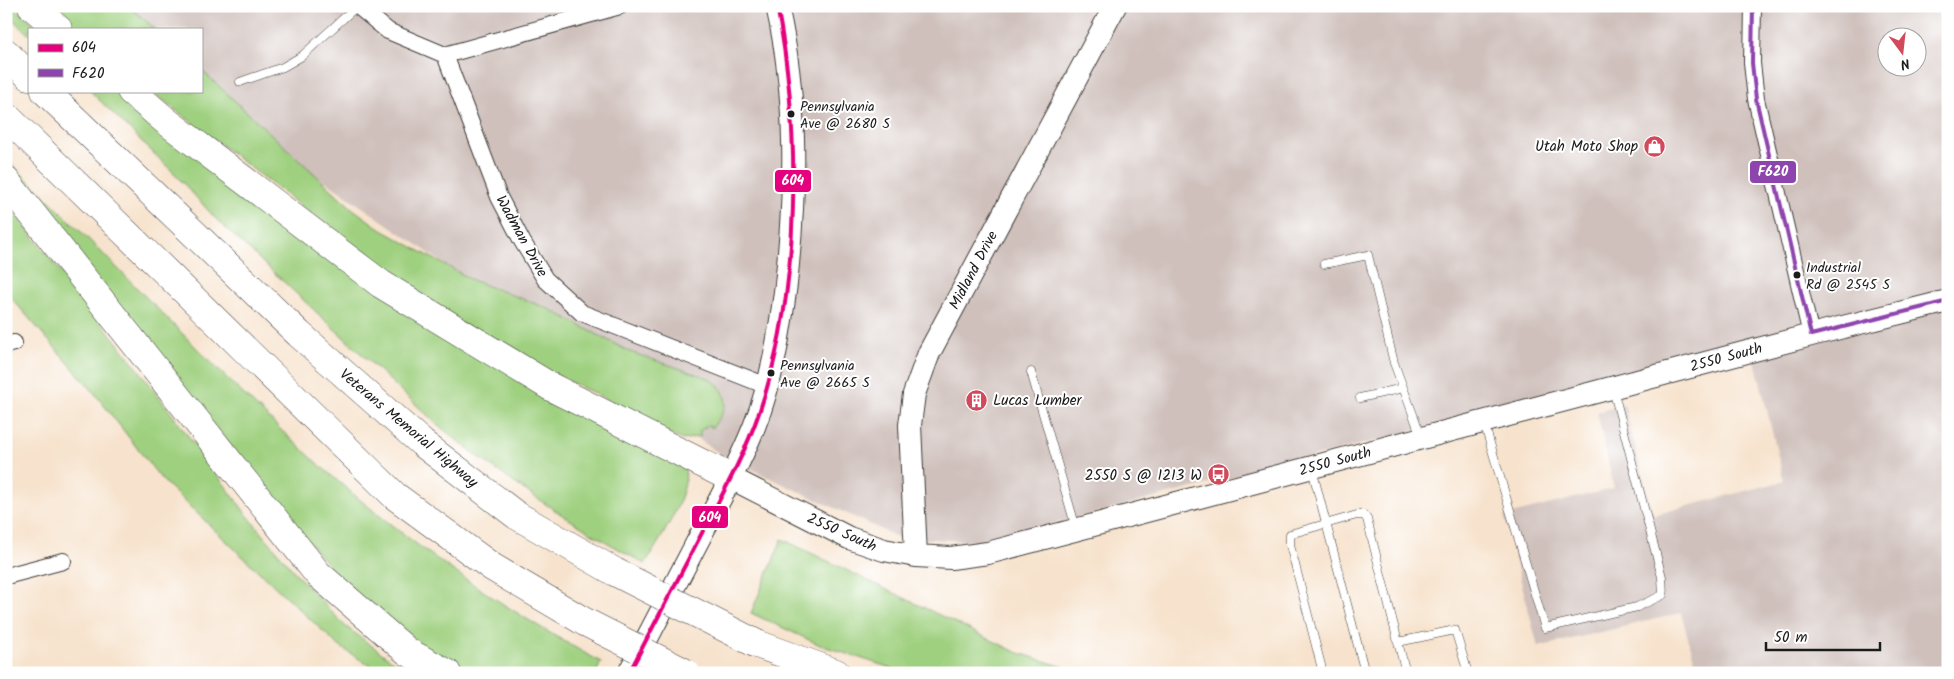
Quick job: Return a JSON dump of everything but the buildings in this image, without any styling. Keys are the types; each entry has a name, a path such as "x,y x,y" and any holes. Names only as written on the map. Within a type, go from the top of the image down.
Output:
{"highway":[{"path":"32,6 57,28"},
{"path":"6,53 28,75"},
{"name":"Veterans Memorial Highway","path":"46,92 299,334 422,443 516,515 615,572 757,644 836,673"},
{"path":"132,92 166,121 381,284 551,387 731,478"},
{"path":"6,116 395,496 492,567 585,622 686,673"},
{"path":"6,181 318,574 408,652 447,673"}],"main road":[{"path":"629,673 731,478 754,427 767,386 781,326 790,243 795,140 785,40 777,6"},
{"name":"Midland Drive","path":"916,556 910,425 914,394 929,353 1115,6"},
{"name":"2550 South","path":"731,478 849,538 884,550 916,556 951,558 988,553 1811,335 1948,302"}],"street":[{"path":"358,6 388,31 445,55 620,6"},
{"path":"1753,6 1752,63 1756,99 1811,335"},
{"name":"Wadman Drive","path":"445,55 499,197 522,242 545,279 582,313 767,386"},
{"path":"6,576 63,562"}],"lane":[{"path":"240,82 283,67 302,56 358,6"},
{"path":"1324,264 1368,255 1394,363 1422,438"},
{"path":"1031,372 1076,530"},
{"path":"1484,422 1545,628 1631,608 1663,595 1662,577 1613,387"},
{"path":"1360,398 1403,388"},
{"path":"1311,467 1365,673"},
{"path":"1323,673 1289,538 1290,534 1295,531 1358,515 1364,515 1367,519 1406,673"},
{"path":"1398,642 1455,630 1468,673"}],"shaded area":[{"path":"102,6 1948,6 1948,673 1698,673 1681,613 1538,647 1504,516 1614,488 1597,412 1624,405 1653,515 1784,481 1751,344 983,542 897,537 723,456 319,177 202,86 202,28 129,28"}],"green space":[{"path":"6,6 12,6 40,28 28,28 28,34 6,13"},
{"path":"45,6 129,6 154,28 72,28"},
{"path":"202,71 353,209 382,230 474,281 547,308 630,352 709,378 725,395 725,407 712,428 708,425 699,432 701,436 683,440 657,429 619,405 533,364 431,306 152,92 202,92"},
{"path":"91,92 121,92 261,202 684,466 686,476 679,502 666,530 645,564 539,500 439,426 216,219 174,173"},
{"path":"6,159 283,432 356,497 423,549 492,597 601,662 596,673 458,673 429,655 345,586 6,169"},
{"path":"6,203 139,370 247,515 297,575 345,626 409,673 381,673 339,646 162,480 92,390 6,292"},
{"path":"782,539 1016,652 1083,673 906,673 820,645 751,613"}],"transit line":[{"name":"604","path":"629,673 742,455 760,410 773,363 783,314 790,262 793,209 793,156 790,104 785,54 777,6"},
{"name":"F620","path":"1753,6 1752,63 1756,99 1811,335"},
{"name":"F620","path":"1811,335 1948,301"}],"place":[{"name":"Pennsylvania Ave @ 2680 S","path":"791,114"},
{"name":"Utah Moto Shop","path":"1654,146"},
{"name":"Industrial Rd @ 2545 S","path":"1797,275"},
{"name":"Pennsylvania Ave @ 2665 S","path":"771,373"},
{"name":"Lucas Lumber","path":"977,400"},
{"name":"2550 S @ 1213 W","path":"1218,475"}]}
